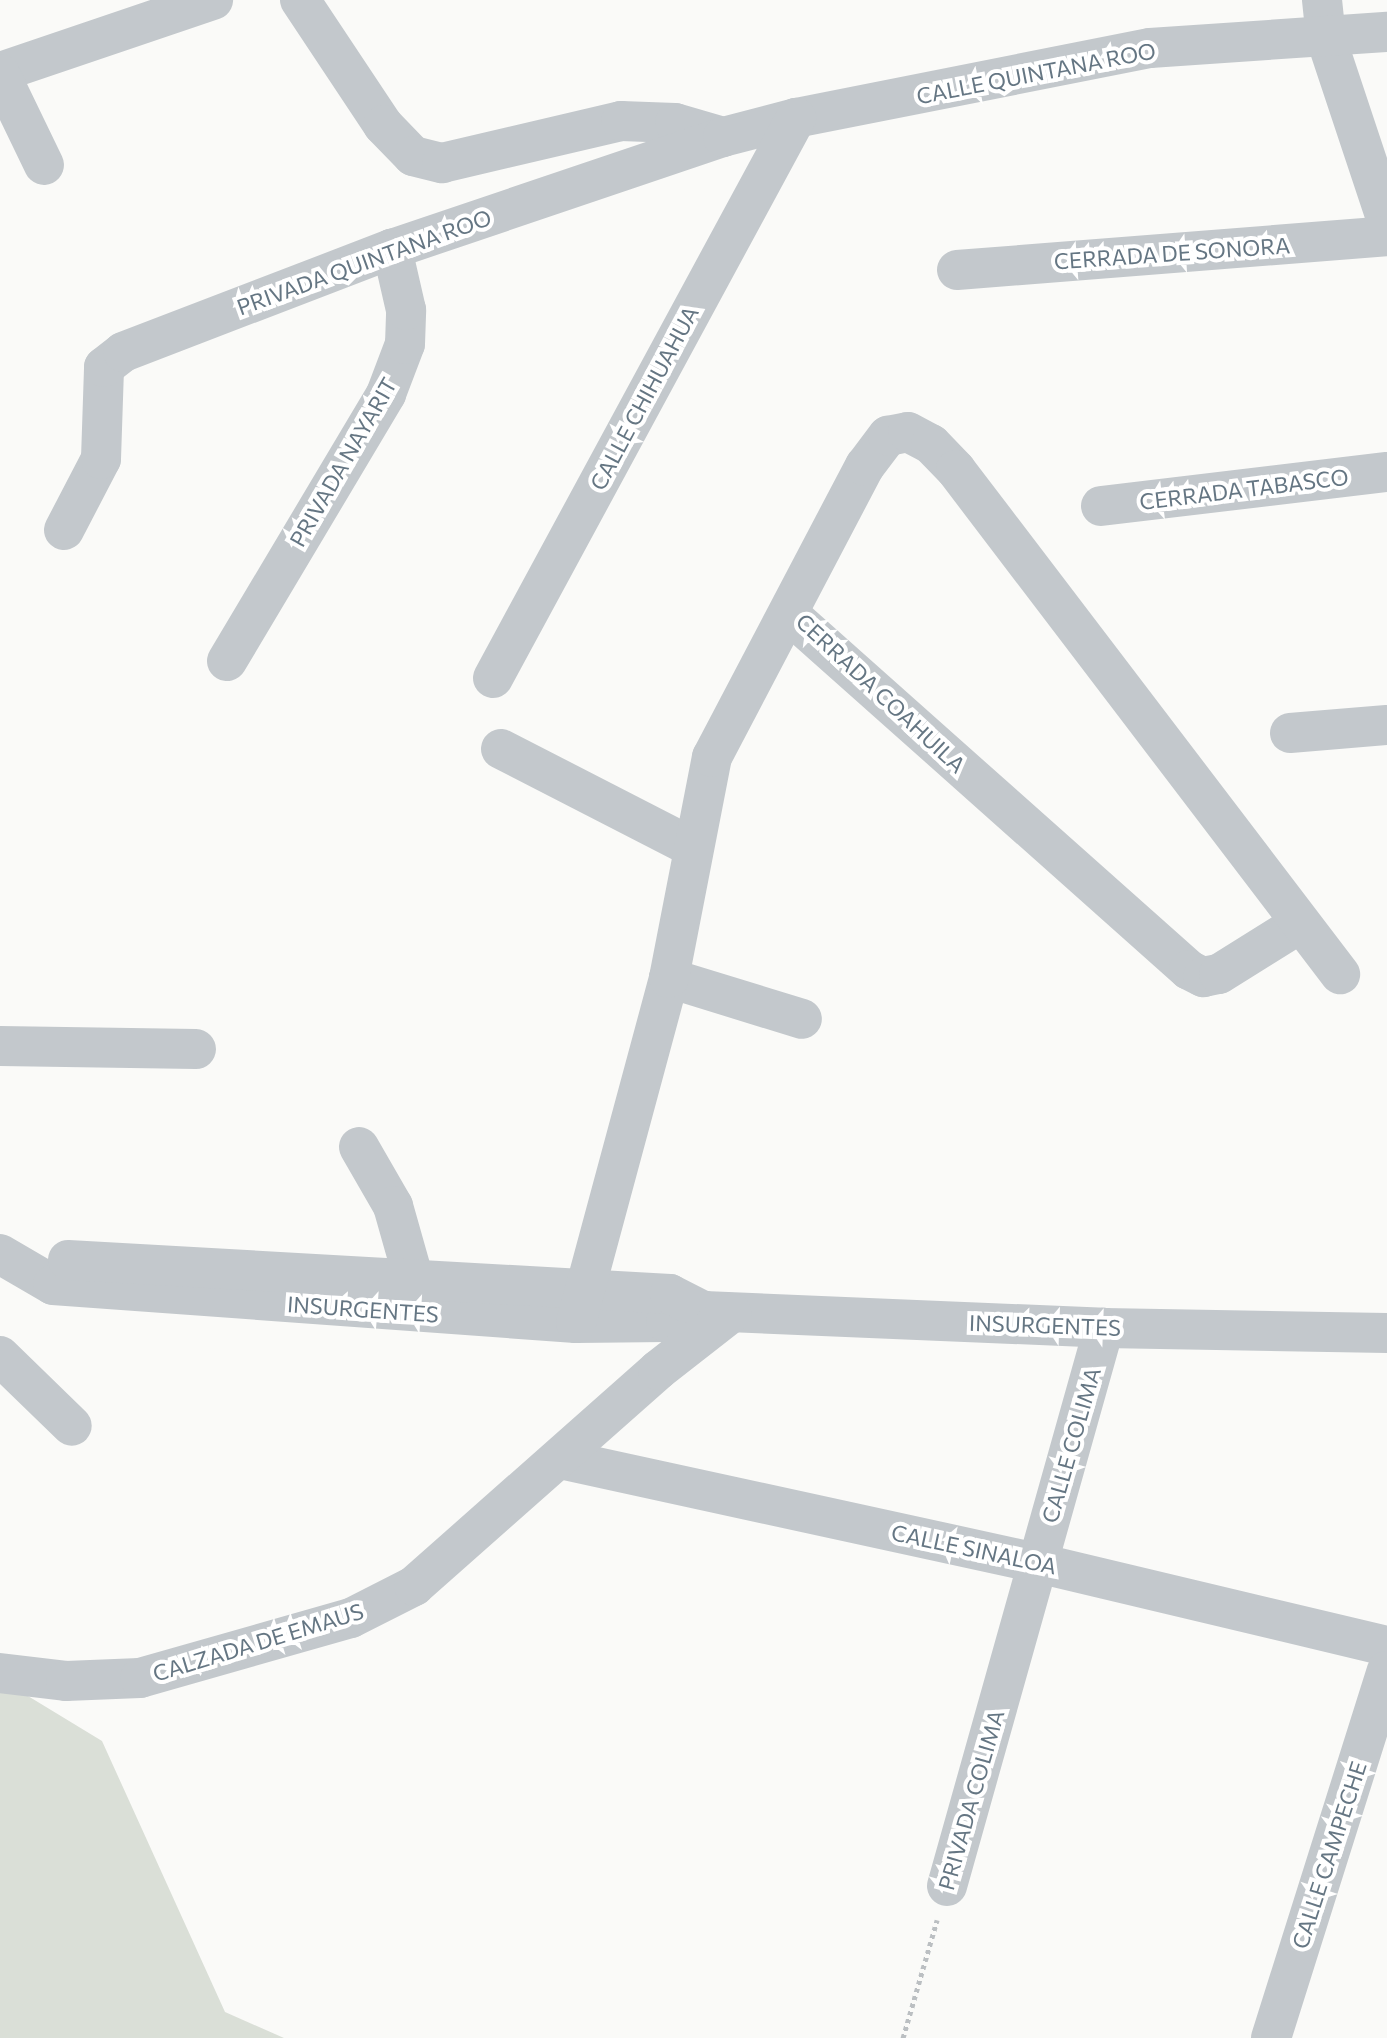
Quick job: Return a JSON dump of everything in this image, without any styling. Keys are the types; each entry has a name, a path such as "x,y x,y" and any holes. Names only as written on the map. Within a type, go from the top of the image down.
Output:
{"street":[{"path":"44,165 0,73 213,0"},
{"path":"300,0 383,125 413,156 442,163 621,121 675,123 723,137"},
{"path":"1324,19 1387,221"},
{"name":"CALLE QUINTANA ROO","path":"796,118 1150,48 1324,19 1387,32"},
{"name":"PRIVADA QUINTANA ROO","path":"64,530 101,459 104,367 123,352 392,249 723,137 796,118"},
{"name":"CALLE CHIHUAHUA","path":"493,678 796,118"},
{"name":"CERRADA DE SONORA","path":"957,270 1387,236"},
{"name":"PRIVADA NAYARIT","path":"227,661 386,394 405,344 406,310 392,249"},
{"name":"CERRADA COAHUILA","path":"1299,924 1219,974 1203,977 1189,970 790,615 865,466 888,436 908,432 931,444 1340,974"},
{"name":"CERRADA TABASCO","path":"1101,506 1387,472"},
{"path":"579,1306 669,978 692,847 712,757 790,615"},
{"path":"1290,733 1387,725"},
{"path":"501,749 692,847"},
{"path":"669,978 802,1019"},
{"path":"0,1046 196,1049"},
{"path":"359,1147 393,1206 414,1280"},
{"name":"INSURGENTES","path":"7,1258 53,1285 290,1287 579,1306"},
{"name":"INSURGENTES","path":"290,1287 414,1280 666,1322 717,1312 1104,1328 1387,1333"},
{"name":"CALZADA DE EMAUS","path":"0,1673 66,1681 140,1678 351,1618 414,1586 560,1459 717,1312"},
{"name":"CALLE COLIMA","path":"1038,1563 1104,1328"},
{"path":"0,1356 72,1426"},
{"name":"CALLE SINALOA","path":"560,1459 1038,1563 1387,1646"},
{"name":"PRIVADA COLIMA","path":"947,1886 1038,1563"},
{"name":"CALLE CAMPECHE","path":"1271,2038 1387,1671"}],"path":[{"name":"PRIVADA COLIMA","path":"903,2038 947,1886"}],"shaded area":[{"path":"0,1679 102,1741 225,2012 284,2038 0,2038"}]}
